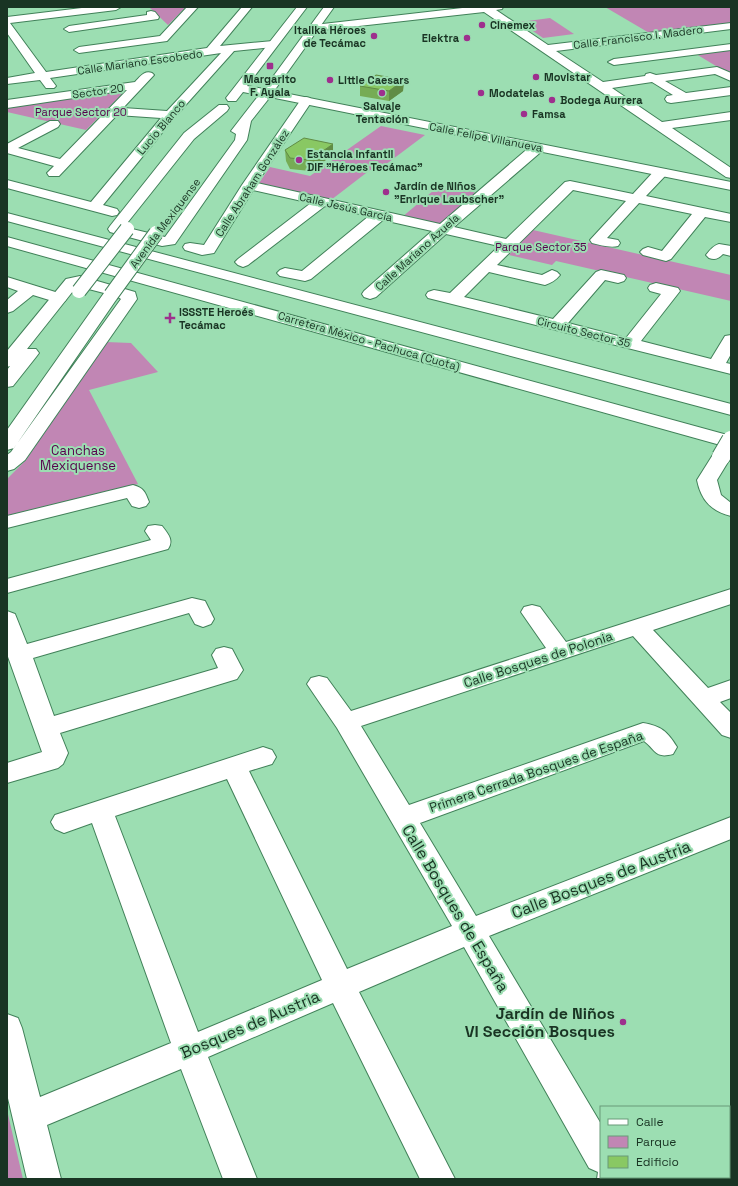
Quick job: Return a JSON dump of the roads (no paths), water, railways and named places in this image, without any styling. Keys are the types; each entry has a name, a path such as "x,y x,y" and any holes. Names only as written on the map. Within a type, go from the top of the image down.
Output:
{"main road":[{"path":"7,20 54,11 116,7"},
{"path":"54,11 69,29 83,50 163,39 193,7"},
{"path":"215,65 206,52 246,7"},
{"name":"Avenida Mexiquense","path":"7,382 242,86 302,7"},
{"name":"Avenida Mexiquense","path":"189,192 268,91 329,7"},
{"path":"409,7 420,16"},
{"path":"314,28 498,7"},
{"path":"485,8 731,174"},
{"path":"69,29 154,17 146,10"},
{"path":"119,22 129,32 140,31"},
{"name":"Sector 20","path":"7,25 57,96"},
{"name":"Calle Francisco I. Madero","path":"546,49 731,26"},
{"path":"688,31 718,48"},
{"path":"123,44 139,62"},
{"name":"Calle Mariano Escobedo","path":"7,81 231,48 274,44"},
{"path":"684,98 654,79 619,61 731,46"},
{"name":"Lucio Blanco","path":"94,207 170,115 231,48"},
{"path":"600,86 717,70 731,78"},
{"name":"Sector 20","path":"7,149 58,168 148,75"},
{"name":"Sector 20","path":"7,104 138,85"},
{"name":"Calle Felipe Villanueva","path":"242,86 678,173 731,186"},
{"name":"Calle Felipe Villanueva","path":"268,91 306,101 537,148 661,172 731,181"},
{"path":"671,100 731,91"},
{"name":"Calle Abraham González","path":"190,247 209,250 249,185 306,101"},
{"path":"224,108 189,136 115,229 162,242 170,241 241,140 245,120"},
{"name":"Sector 20","path":"113,111 170,115"},
{"path":"660,126 731,116"},
{"path":"7,149 54,124 44,122"},
{"name":"Calle Mariano Azuela","path":"370,294 465,209 537,148"},
{"path":"613,243 597,240 661,172"},
{"path":"453,299 573,182 636,198 731,218"},
{"path":"7,184 112,212"},
{"name":"Calle Jesús García","path":"249,185 444,229"},
{"path":"257,266 243,262 322,202"},
{"path":"648,252 666,256 701,212"},
{"path":"285,273 305,276 380,215"},
{"name":"Carretera México - Pachuca (Cuota)","path":"7,217 731,410"},
{"name":"Avenida Mexiquense","path":"7,444 111,295 161,227"},
{"path":"444,229 510,244"},
{"name":"Carretera México - Pachuca (Cuota)","path":"7,240 728,446"},
{"path":"714,255 719,249 731,251"},
{"path":"487,267 545,280 552,275"},
{"path":"558,325 601,275 618,278"},
{"path":"7,362 72,282 76,281 129,295 130,297 18,456 7,465"},
{"path":"7,282 59,298"},
{"path":"631,343 672,291 656,288"},
{"path":"7,308 30,289"},
{"name":"Circuito Sector 35","path":"434,295 723,367 731,340"},
{"path":"728,446 707,480 710,496 724,508 731,510"},
{"path":"7,522 133,490 139,502"},
{"path":"7,586 161,544 162,540 155,531"},
{"name":"Calle Bosques de Polonia","path":"346,722 731,596"},
{"path":"20,654 192,605 197,606 203,619"},
{"path":"532,612 561,652"},
{"path":"7,619 55,754 54,757 49,760 7,773"},
{"path":"637,627 731,729"},
{"path":"45,728 229,673 232,670 224,655"},
{"name":"Calle Bosques de España","path":"320,684 346,722 600,1154"},
{"path":"704,698 731,689"},
{"name":"Primera Cerrada Bosques de España","path":"403,818 643,732 653,734 664,747"},
{"path":"64,822 263,757"},
{"path":"234,766 340,986 438,1179"},
{"path":"100,810 189,1050 240,1179"},
{"name":"Calle Bosques de Austria","path":"470,931 731,828"},
{"name":"Bosques de Austria","path":"29,1117 470,931"},
{"path":"7,1028 44,1179"}],"place":[{"name":"Cinemex","path":"482,25"},
{"name":"Italika Héroes de Tecámac","path":"374,36"},
{"name":"Elektra","path":"467,38"},
{"name":"Margarito F. Ayala","path":"270,66"},
{"name":"Movistar","path":"536,77"},
{"name":"Little Caesars","path":"330,80"},
{"name":"Salvaje Tentación","path":"382,93"},
{"name":"Modatelas","path":"481,93"},
{"name":"Bodega Aurrera","path":"552,100"},
{"name":"Famsa","path":"524,114"},
{"name":"Estancia Infantil DIF \"Héroes Tecámac\"","path":"299,160"},
{"name":"Jardín de Niños \"Enrique Laubscher\"","path":"386,192"},
{"name":"ISSSTE Heroés Tecámac","path":"170,318"},
{"name":"Jardín de Niños VI Sección Bosques","path":"623,1022"}],"park label":[{"name":"Parque Sector 20","path":"81,112"},
{"name":"Parque Sector 35","path":"541,247"},
{"name":"Canchas Mexiquense","path":"78,458"}]}
